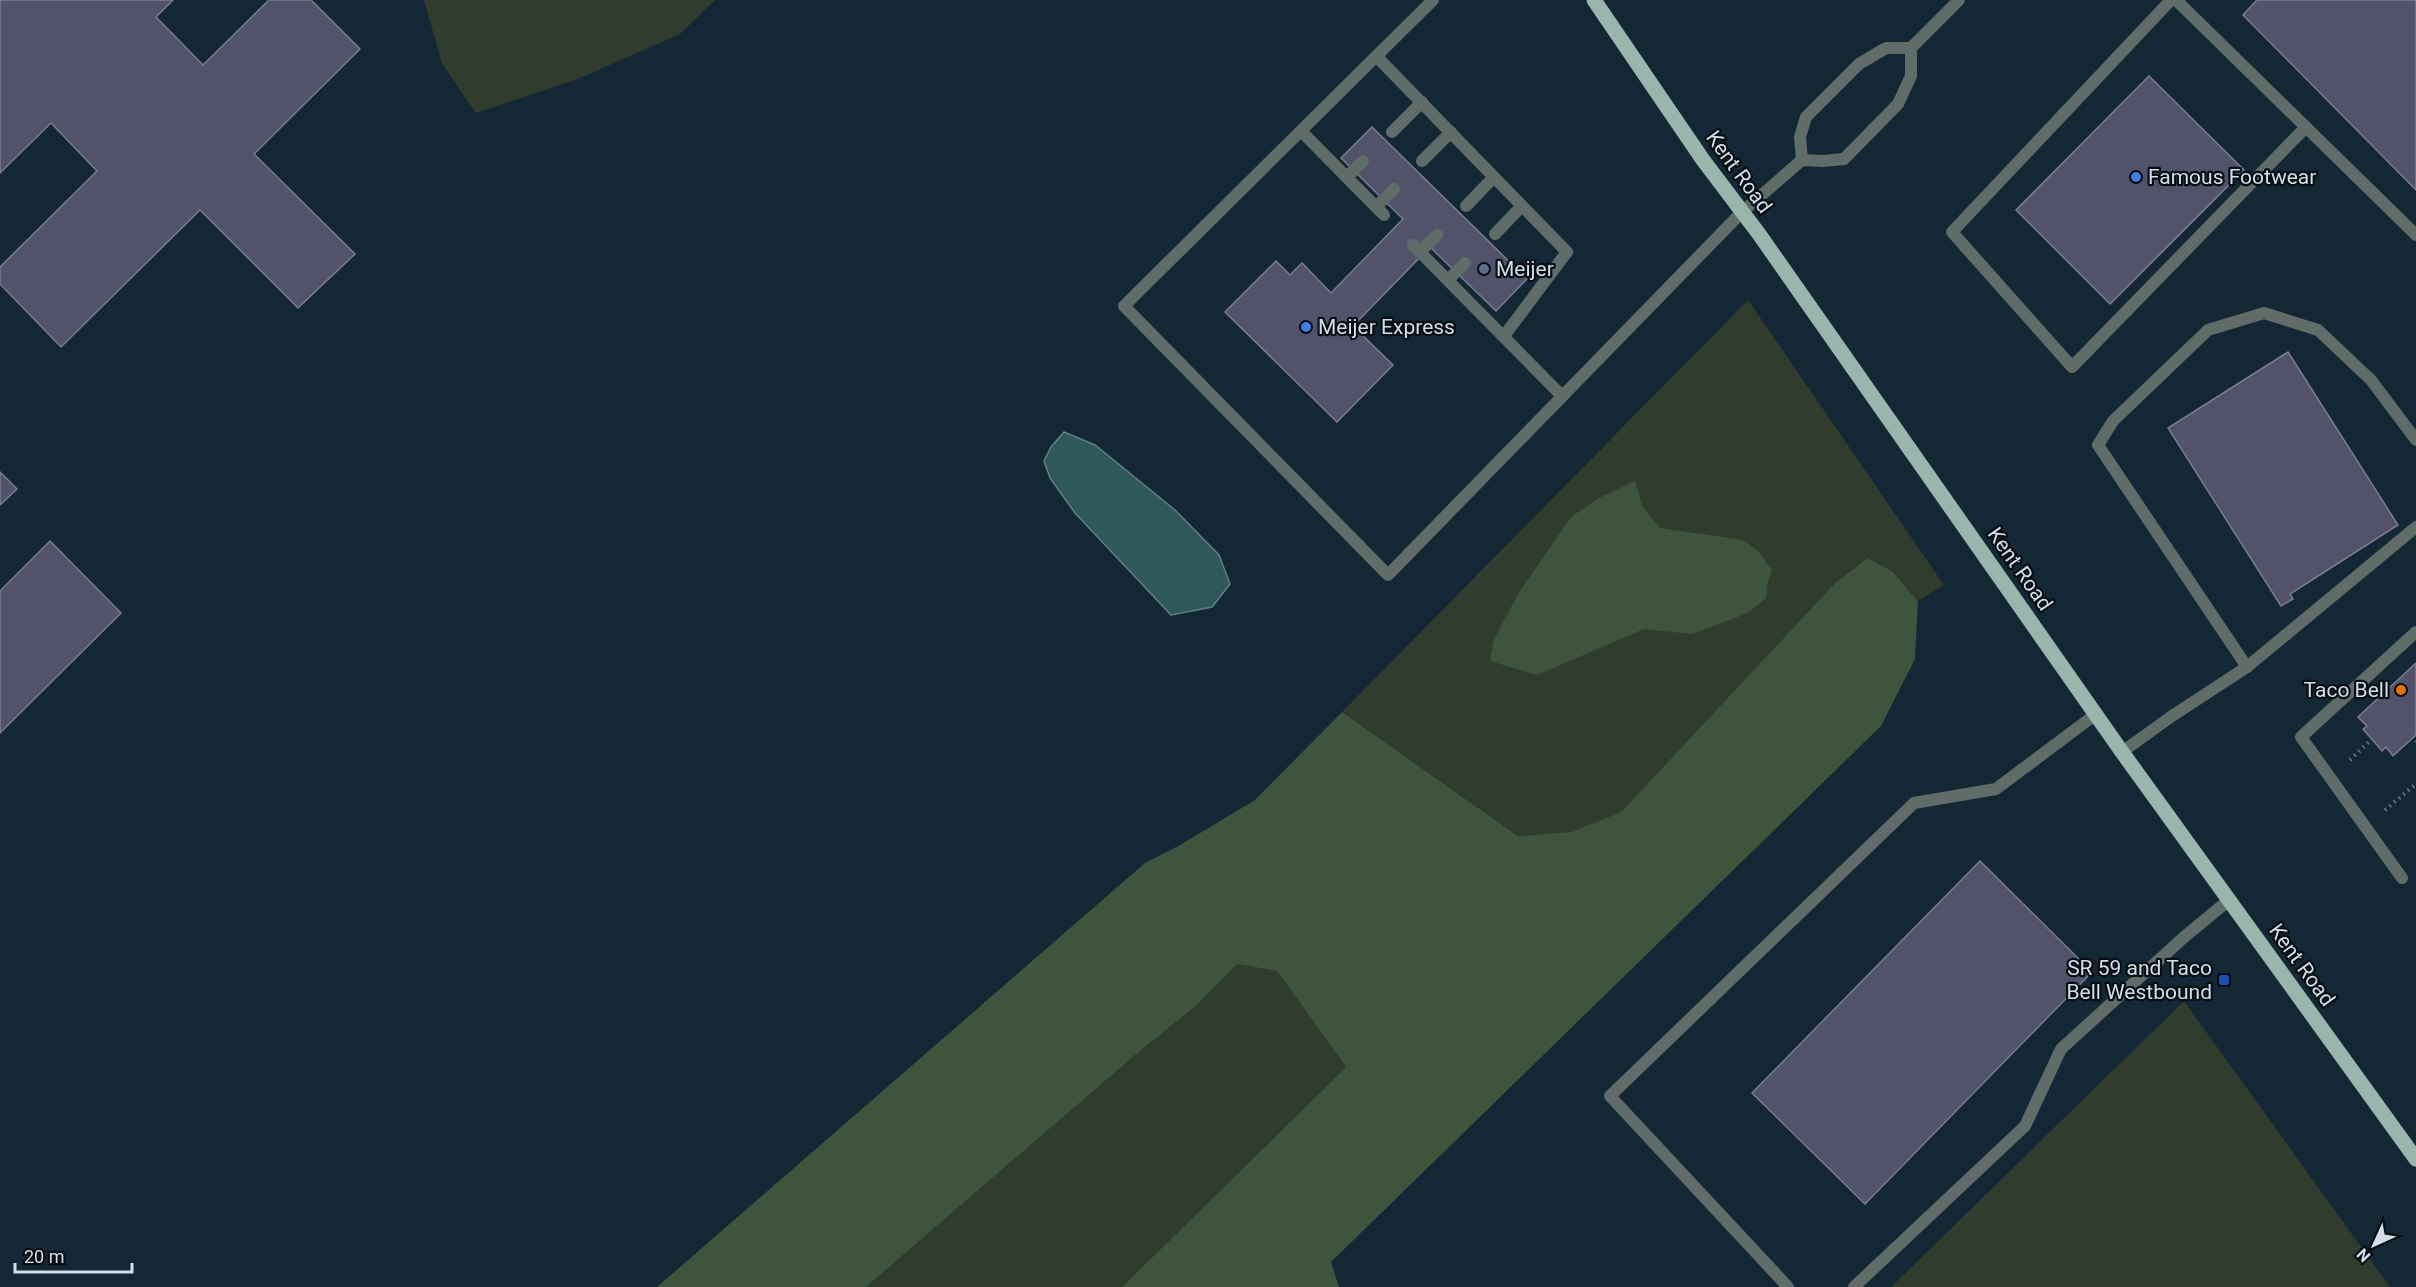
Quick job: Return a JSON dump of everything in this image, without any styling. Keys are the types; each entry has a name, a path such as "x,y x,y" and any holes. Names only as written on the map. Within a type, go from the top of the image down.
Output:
{"main road":[{"name":"Kent Road","path":"1594,0 1703,159 2122,752 2415,1156"}],"lane":[{"path":"1434,0 1124,306 1388,575 1742,212 1802,160 1823,162 1844,159 1898,104 1911,75 1911,48"},
{"path":"1802,160 1800,137 1806,117 1859,64 1886,48 1911,48 1959,0"},
{"path":"2171,0 1952,232 2072,367 2306,128"},
{"path":"2176,0 2416,235"},
{"path":"1377,57 1567,252 1504,336"},
{"path":"1392,132 1422,102"},
{"path":"1301,131 1380,211 1394,189"},
{"path":"1422,161 1451,132"},
{"path":"1347,177 1363,161"},
{"path":"1466,206 1494,177"},
{"path":"1495,234 1522,206"},
{"path":"1437,235 1417,248 1563,396"},
{"path":"1448,280 1465,263"},
{"path":"2247,667 2098,445 2113,422 2208,330 2264,313 2318,330 2371,380 2416,440"},
{"path":"2122,752 2247,667 2416,527"},
{"path":"2402,878 2301,737 2416,632"},
{"path":"1788,1287 1610,1096 1914,803 1996,789 2096,714"},
{"path":"1854,1287 2025,1126 2061,1049 2183,938 2229,900"}],"path":[{"path":"2320,720 2355,769"},
{"path":"2349,761 2372,739"},
{"path":"2379,802 2385,811 2416,784"}],"shaded area":[{"path":"424,0 715,0 680,34 578,79 476,113 442,64"},
{"path":"1748,300 1944,585 1918,601 1893,572 1834,584 1621,812 1571,832 1518,836 1342,712"},
{"path":"1064,432 1095,445 1175,510 1219,555 1230,584 1212,607 1171,615 1075,513 1050,478 1044,461 1051,447"},
{"path":"1635,481 1642,506 1660,528 1743,540 1758,551 1772,570 1766,598 1748,613 1692,634 1644,629 1537,675 1490,661 1494,639 1518,594 1571,517 1599,498"},
{"path":"1868,558 1893,572 1918,601 1915,659 1881,726 1331,1262 1339,1287 1122,1287 1346,1067 1277,971 1237,964 1196,1006 1134,1056 866,1287 657,1287 1145,863 1255,800 1342,712 1518,836 1571,832 1621,812 1834,584"},
{"path":"1237,964 1277,971 1346,1067 1122,1287 866,1287 1134,1056 1196,1006"},
{"path":"2184,1001 2390,1287 1891,1287"}],"building":[{"path":"0,0 173,0 156,17 203,65 269,0 311,0 360,49 254,154 355,254 298,308 200,210 61,347 0,284 0,267 97,171 51,123 0,173"},
{"path":"2257,0 2416,0 2416,190 2243,15"},
{"path":"2149,76 2244,170 2110,304 2016,210"},
{"name":"Meijer","path":"1372,127 1527,279 1496,311 1430,247 1353,326 1393,365 1337,422 1225,312 1276,261 1290,275 1302,263 1331,293 1403,219 1341,158"},
{"path":"2288,352 2398,525 2290,594 2293,599 2281,606 2168,428"},
{"path":"0,472 17,489 0,505"},
{"path":"50,541 121,613 0,733 0,591"},
{"name":"Taco Bell","path":"2416,663 2416,735 2393,756 2386,747 2382,751 2363,729 2367,726 2358,717"},
{"path":"1980,861 2092,972 1865,1204 1752,1093"}],"place":[{"name":"Famous Footwear","path":"2136,177"},
{"name":"Meijer","path":"1484,269"},
{"name":"Meijer Express","path":"1306,327"},
{"name":"Taco Bell","path":"2401,690"},
{"name":"SR 59 and Taco Bell Westbound","path":"2224,980"}]}
